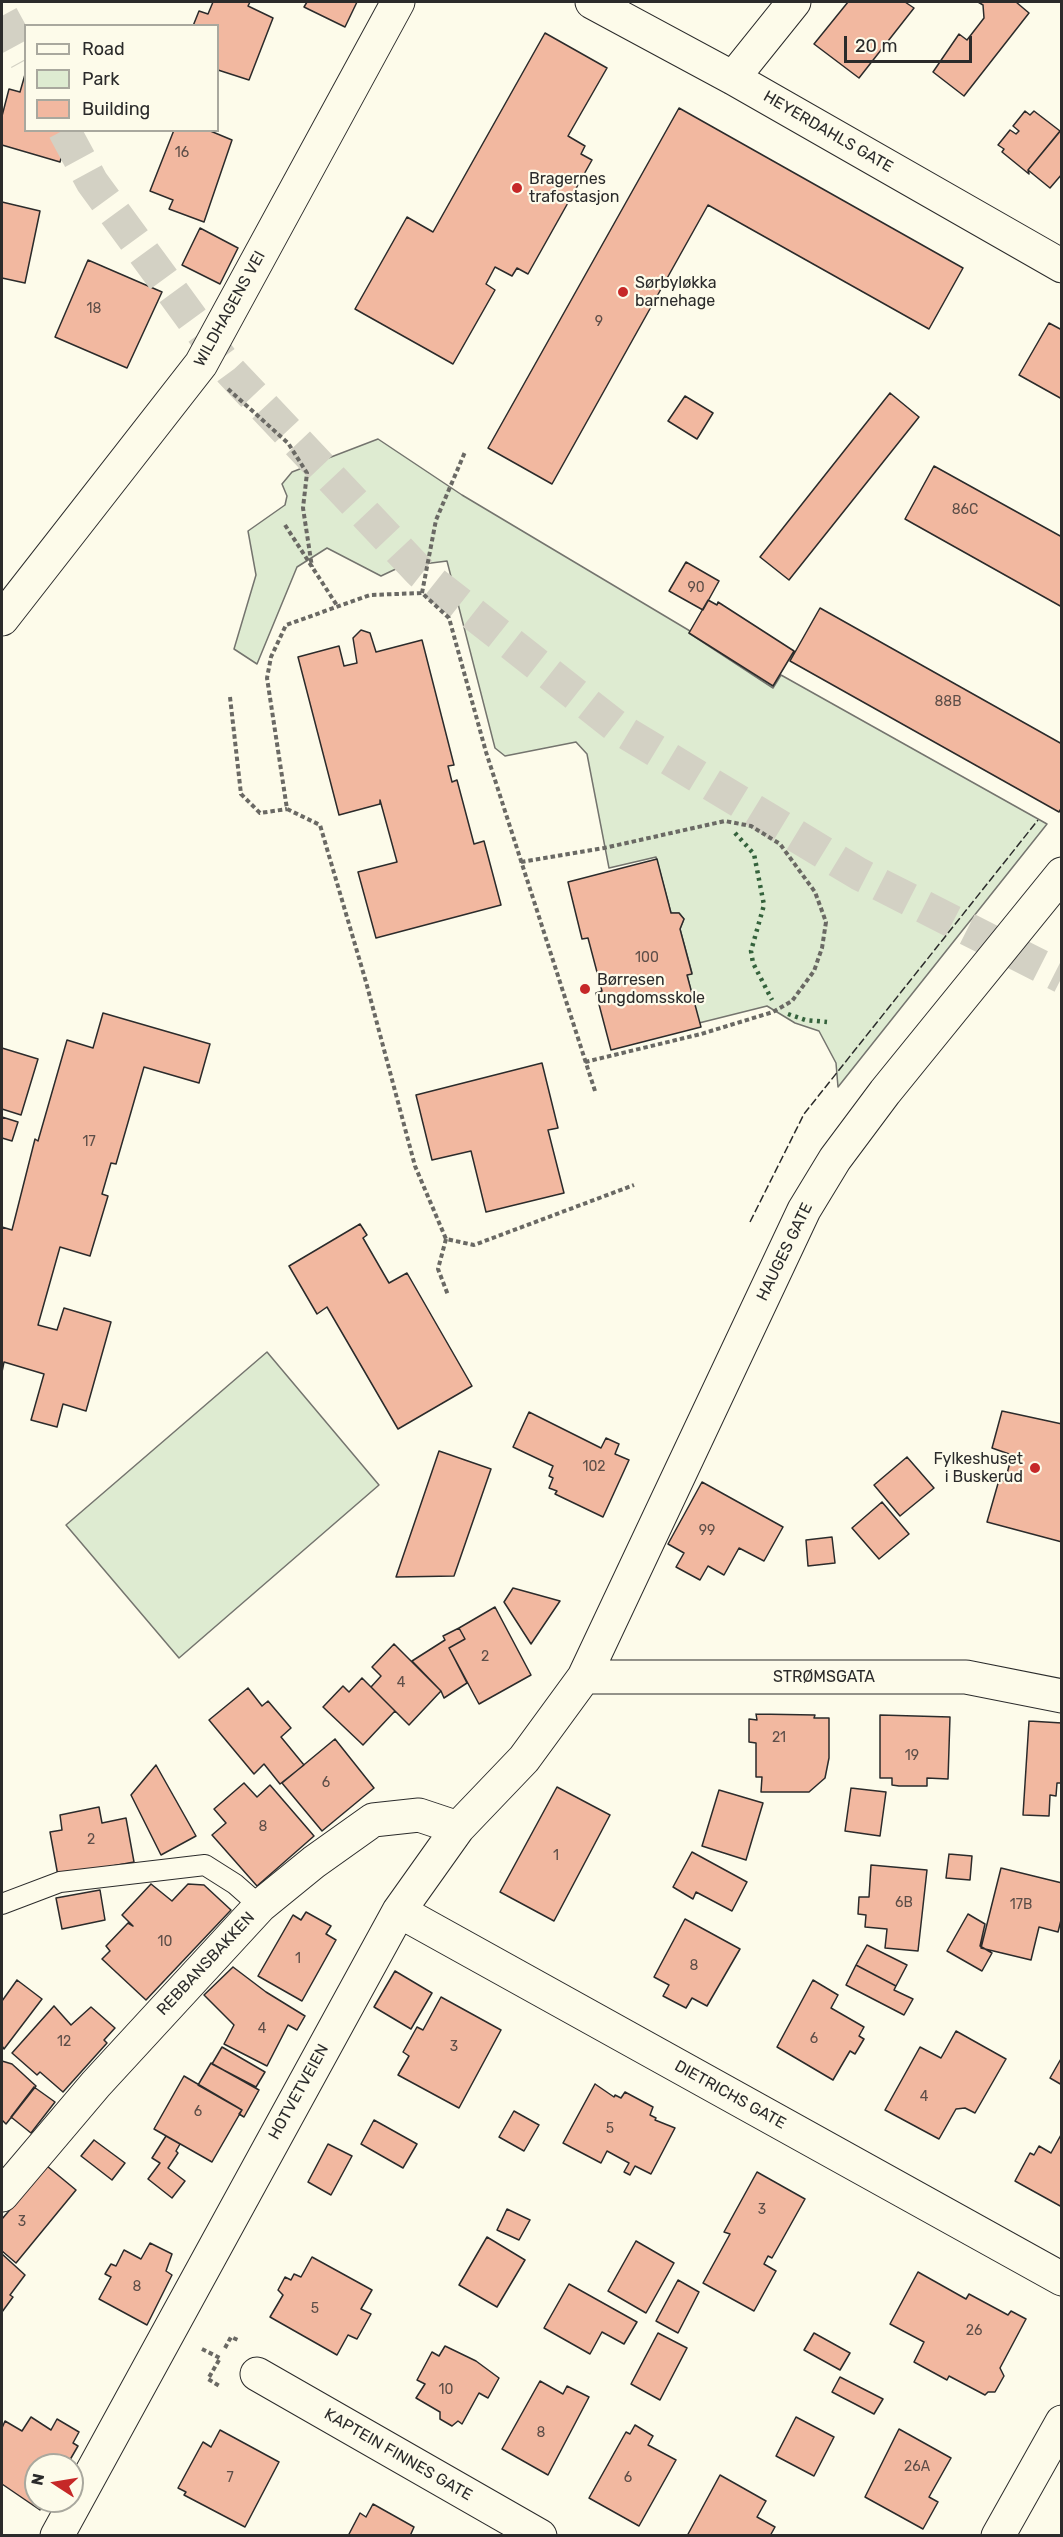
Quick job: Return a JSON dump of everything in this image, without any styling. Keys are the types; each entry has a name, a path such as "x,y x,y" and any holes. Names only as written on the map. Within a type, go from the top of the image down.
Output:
{"street":[{"name":"WILDHAGENS VEI","path":"2,620 201,364 398,2"},
{"name":"HEYERDAHLS GATE","path":"592,2 734,78 1062,266"},
{"path":"734,78 794,2"},
{"name":"HAUGES GATE","path":"584,1677 804,1210 835,1160 885,1092 1062,874"},
{"name":"STRØMSGATA","path":"584,1677 966,1677 1062,1696"},
{"name":"HOTVETVEIEN","path":"57,2535 399,1911 458,1828 524,1759 584,1677"},
{"name":"REBBANSBAKKEN","path":"2,2195 96,2084 260,1906 314,1862 373,1820 419,1815 458,1828"},
{"name":"DIETRICHS GATE","path":"399,1911 1062,2279"},
{"name":"KAPTEIN FINNES GATE","path":"257,2374 540,2535"},
{"path":"998,2535 1062,2422"}],"lane":[{"path":"2,1904 60,1882 205,1865 235,1884 260,1906"}],"path":[{"path":"201,364 288,443 308,473 303,508 312,567"},
{"path":"422,592 436,520 465,452"},
{"path":"285,525 338,607"},
{"path":"287,809 267,678 271,657 286,625 370,595 422,592 449,618 486,752 595,1091"},
{"path":"230,697 241,794 260,813 287,809 320,825 366,982 415,1166 446,1239 438,1269 448,1295"},
{"path":"521,862 604,848 725,821 752,826 780,844 815,892 826,922 822,948 814,970 792,1001 773,1012 701,1034 585,1062"},
{"path":"446,1239 474,1245 634,1185"}],"green space":[{"path":"378,439 462,495 690,631 689,633 773,688 781,675 1047,824 838,1087 836,1063 819,1031 795,1023 767,1006 699,1023 687,975 692,973 680,929 684,919 679,913 671,913 656,857 609,868 587,754 576,742 505,756 495,748 447,561 400,567 381,576 327,548 297,567 257,664 234,649 256,575 248,531 285,505 287,496 282,484 292,472"},
{"path":"267,1352 379,1485 179,1658 66,1525"}],"building":[{"path":"213,2 250,2 248,6 273,18 249,80 219,70 219,24 194,24 199,11 208,14"},
{"path":"307,2 357,2 345,27 304,7"},
{"path":"848,2 905,2 914,8 859,78 814,44"},
{"path":"978,2 1016,2 1029,13 964,96 933,72 959,34 967,40 984,18 983,5"},
{"name":"Bragernes trafostasjon","path":"545,33 607,68 568,136 585,146 581,154 592,160 528,274 517,268 512,276 495,267 486,284 495,290 453,364 355,309 407,217 433,232"},
{"path":"24,78 24,132 65,132 63,139 66,140 60,162 2,145 2,116 9,89 20,92"},
{"path":"679,108 963,268 929,329 708,205 552,484 488,448"},
{"path":"1025,111 1030,115 1034,111 1060,131 1028,170 1029,174 1002,152 1004,149 998,145 1010,130 1016,134 1019,131 1013,126"},
{"path":"1062,129 1062,174 1050,188 1028,170"},
{"path":"173,132 213,132 232,140 204,222 169,209 173,200 150,191"},
{"path":"2,202 40,211 25,283 2,278"},
{"path":"200,228 238,248 220,284 182,265"},
{"path":"88,260 162,292 127,368 55,337"},
{"path":"1049,323 1062,330 1062,399 1019,375"},
{"path":"890,393 919,417 789,580 760,557"},
{"path":"685,396 713,413 697,439 668,421"},
{"path":"934,466 1062,537 1062,607 905,519"},
{"path":"686,562 719,581 703,610 669,591"},
{"path":"708,600 717,605 718,602 794,651 773,686 689,633"},
{"path":"820,608 1062,744 1062,807 1059,812 790,661"},
{"path":"361,630 370,633 376,652 422,640 454,765 448,766 452,782 457,780 474,844 484,841 501,905 376,938 358,872 397,862 380,800 380,804 339,815 298,657 339,646 344,666 357,663 353,638"},
{"path":"657,859 671,913 679,913 684,919 680,929 692,974 687,975 701,1027 611,1050 596,993 602,991 588,938 582,939 568,882"},
{"path":"103,1013 210,1044 199,1083 144,1067 116,1164 111,1163 102,1194 108,1196 90,1256 60,1247 38,1325 57,1330 64,1308 111,1322 86,1411 63,1404 57,1427 31,1420 44,1374 4,1362 2,1372 2,1227 12,1230 35,1139 38,1141 67,1040 93,1048"},
{"path":"2,1048 38,1059 21,1115 2,1109"},
{"path":"542,1063 558,1128 548,1130 564,1193 486,1212 471,1151 432,1160 416,1095"},
{"path":"2,1117 18,1122 12,1141 2,1138"},
{"path":"360,1224 367,1235 363,1238 389,1283 407,1273 472,1386 398,1429 327,1307 317,1314 289,1266"},
{"name":"Fylkeshuset i Buskerud","path":"1002,1411 1062,1424 1062,1542 987,1522 999,1480 1005,1481 1012,1455 992,1448"},
{"path":"529,1412 601,1448 606,1438 619,1444 615,1454 629,1460 603,1517 555,1494 557,1491 549,1488 553,1478 549,1476 553,1466 513,1447"},
{"path":"439,1451 491,1469 454,1576 396,1577"},
{"path":"907,1457 934,1488 900,1516 874,1485"},
{"path":"702,1482 783,1527 764,1561 739,1548 724,1575 708,1566 700,1580 676,1567 684,1553 668,1544"},
{"path":"882,1502 909,1534 879,1559 852,1528"},
{"path":"832,1537 835,1563 808,1566 806,1540"},
{"path":"513,1588 560,1601 531,1644 504,1602"},
{"path":"495,1607 531,1675 479,1704 449,1648 465,1639 459,1628"},
{"path":"459,1628 465,1639 449,1648 467,1683 444,1698 441,1691 412,1661 445,1640 443,1636"},
{"path":"394,1644 441,1691 409,1725 371,1687 381,1676 372,1667"},
{"path":"362,1678 395,1711 363,1745 323,1707 343,1686 349,1692"},
{"path":"248,1688 262,1706 268,1701 291,1728 281,1737 304,1765 280,1784 264,1764 254,1774 209,1720"},
{"path":"756,1714 815,1715 814,1718 829,1718 829,1758 825,1778 809,1792 761,1792 762,1777 756,1777 756,1743 749,1742 749,1719 757,1720"},
{"path":"880,1715 950,1717 948,1779 927,1778 927,1786 899,1786 892,1785 892,1778 880,1778"},
{"path":"1029,1721 1062,1723 1062,1783 1057,1783 1056,1796 1050,1795 1049,1816 1023,1815"},
{"path":"335,1739 374,1788 322,1831 282,1783"},
{"path":"156,1765 196,1836 161,1855 131,1795"},
{"path":"244,1783 257,1797 270,1785 314,1836 257,1886 212,1835 226,1823 214,1809"},
{"path":"557,1787 610,1815 554,1921 500,1892"},
{"path":"851,1788 886,1792 880,1836 845,1831"},
{"path":"719,1790 763,1803 746,1860 702,1846"},
{"path":"99,1807 102,1823 126,1818 134,1862 58,1876 50,1832 62,1830 60,1815"},
{"path":"692,1852 747,1882 732,1911 696,1892 693,1899 673,1887"},
{"path":"949,1854 972,1856 970,1880 946,1878"},
{"path":"871,1865 927,1870 918,1951 885,1948 887,1929 865,1927 866,1915 858,1914 859,1897 869,1897"},
{"path":"1001,1868 1062,1883 1062,1916 1058,1932 1039,1927 1031,1960 981,1948"},
{"path":"151,1884 172,1901 188,1884 204,1885 231,1910 146,2000 102,1959 110,1951 106,1946 128,1923 133,1926 122,1915"},
{"path":"100,1890 105,1920 62,1929 56,1898"},
{"path":"306,1912 331,1926 326,1934 336,1940 302,2001 258,1976 293,1915 301,1920"},
{"path":"968,1914 985,1924 980,1946 992,1953 982,1971 947,1951"},
{"path":"685,1919 740,1949 707,2006 692,1998 686,2008 663,1996 669,1985 654,1977"},
{"path":"867,1945 907,1965 896,1986 856,1965"},
{"path":"856,1965 896,1986 894,1990 913,1999 904,2015 846,1985"},
{"path":"233,1967 266,1992 305,2016 297,2030 288,2025 267,2066 224,2044 234,2025 204,1995"},
{"path":"395,1971 432,1993 411,2029 374,2007"},
{"path":"17,1980 42,1999 4,2049 2,2046 2,2001"},
{"path":"813,1980 838,1995 831,2008 864,2027 859,2036 864,2039 855,2054 850,2051 833,2080 777,2047"},
{"path":"441,1997 501,2030 459,2108 398,2075 409,2056 403,2052 417,2027 423,2030"},
{"path":"54,2006 71,2025 91,2007 115,2028 104,2040 107,2043 63,2092 40,2072 37,2075 12,2053"},
{"path":"956,2031 1006,2059 975,2113 965,2108 956,2109 939,2139 885,2110 920,2047 941,2058"},
{"path":"222,2047 265,2072 256,2087 212,2064"},
{"path":"1062,2057 1062,2085 1050,2078"},
{"path":"2,2061 12,2064 36,2086 6,2124 2,2120"},
{"path":"211,2063 259,2090 244,2117 239,2114 242,2110 198,2085"},
{"path":"184,2076 242,2110 212,2162 154,2129"},
{"path":"595,2084 614,2097 615,2095 621,2098 625,2092 653,2107 650,2115 656,2118 655,2120 675,2128 651,2174 635,2166 630,2175 624,2172 629,2163 607,2151 601,2163 563,2143"},
{"path":"34,2087 55,2102 31,2133 11,2117"},
{"path":"514,2111 539,2125 524,2151 499,2137"},
{"path":"374,2120 417,2144 403,2168 361,2144"},
{"path":"1062,2133 1062,2207 1015,2181 1030,2153 1034,2155 1039,2146 1051,2153"},
{"path":"166,2136 180,2144 176,2151 178,2153 168,2168 185,2181 172,2198 148,2179 160,2163 152,2158"},
{"path":"94,2140 125,2163 112,2180 81,2156"},
{"path":"328,2144 352,2156 331,2195 308,2182"},
{"path":"47,2166 76,2190 16,2263 2,2251 2,2219"},
{"path":"757,2172 805,2199 772,2258 768,2256 764,2264 776,2271 754,2311 703,2283 730,2234 724,2232"},
{"path":"507,2209 530,2220 519,2240 497,2230"},
{"path":"487,2237 525,2260 497,2307 459,2285"},
{"path":"636,2241 674,2263 646,2313 608,2291"},
{"path":"150,2243 172,2254 166,2271 172,2275 147,2325 99,2299 111,2277 105,2274 111,2264 116,2266 124,2250 141,2259"},
{"path":"2,2254 25,2275 10,2295 13,2297 2,2312"},
{"path":"312,2257 372,2290 361,2309 371,2314 357,2339 348,2335 337,2355 270,2317 283,2295 278,2290 285,2277 291,2280 294,2274 301,2277"},
{"path":"918,2272 966,2299 969,2294 1008,2315 1011,2311 1026,2319 1000,2368 1004,2376 995,2392 988,2392 985,2395 949,2376 947,2380 914,2362 924,2342 890,2324"},
{"path":"678,2280 699,2292 678,2333 656,2321"},
{"path":"569,2284 637,2322 624,2344 602,2332 590,2354 544,2328"},
{"path":"658,2333 687,2348 660,2400 631,2384"},
{"path":"814,2333 850,2353 840,2370 804,2350"},
{"path":"445,2346 476,2361 499,2378 488,2398 479,2393 462,2424 458,2421 452,2426 440,2419 440,2412 416,2398 425,2384 417,2380 432,2352 439,2356"},
{"path":"840,2377 883,2399 874,2414 832,2392"},
{"path":"540,2381 563,2394 567,2386 589,2397 548,2475 502,2449"},
{"path":"31,2417 51,2430 57,2419 79,2432 73,2443 78,2446 74,2453 24,2453 24,2499 2,2484 2,2428 5,2421 22,2431"},
{"path":"796,2417 834,2437 814,2476 776,2456"},
{"path":"635,2425 653,2436 648,2445 676,2460 639,2526 589,2498 626,2432 630,2434"},
{"path":"899,2429 951,2458 929,2497 938,2502 923,2529 865,2497"},
{"path":"220,2430 279,2462 245,2527 184,2495 186,2492 178,2488 203,2442 211,2447"},
{"path":"720,2475 766,2501 757,2517 775,2527 770,2536 687,2536"},
{"path":"373,2504 414,2527 410,2536 348,2536 360,2513 366,2517"}],"tunnel":[{"path":"2,16 24,56"},
{"path":"65,132 92,182 231,372 420,572 618,728 859,874 1062,977"}],"hedge":[{"path":"735,833 754,854 764,905 751,951 753,963 772,1000"},
{"path":"788,1014 805,1020 827,1022"}],"fence":[{"path":"750,1222 804,1114 1038,820"}],"place":[{"name":"Bragernes trafostasjon","path":"517,188"},
{"name":"Sørbyløkka barnehage","path":"623,292"},
{"name":"Børresen ungdomsskole","path":"585,989"},
{"name":"Fylkeshuset i Buskerud","path":"1035,1468"}]}
